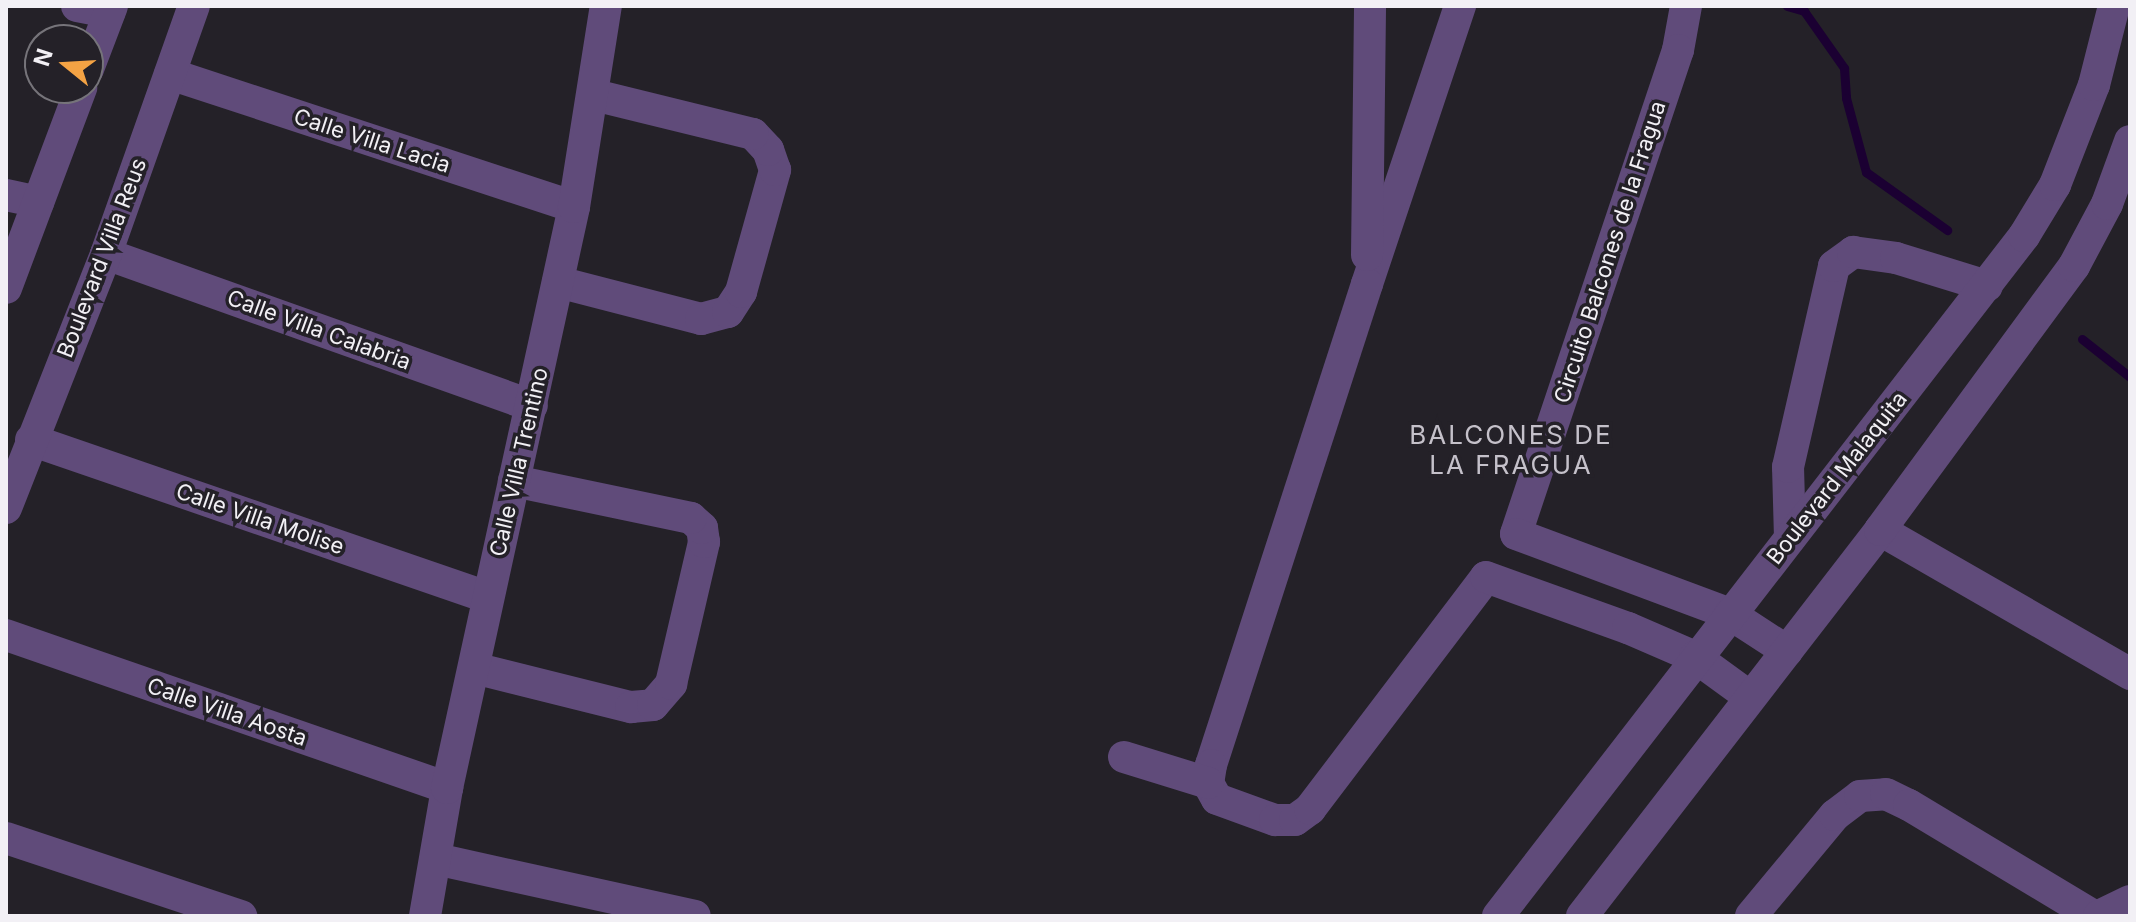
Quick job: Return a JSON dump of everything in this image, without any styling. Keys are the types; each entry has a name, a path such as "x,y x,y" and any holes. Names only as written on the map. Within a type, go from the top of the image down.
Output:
{"street":[{"path":"77,6 110,9"},
{"name":"Boulevard Villa Reus","path":"6,508 106,254 194,6"},
{"path":"1367,284 1370,6"},
{"path":"1460,6 1367,284 1211,765 1208,783 1217,799 1275,820 1295,820 1310,809 1486,577 1628,628 1695,657 1750,697"},
{"name":"Circuito Balcones de la Fragua","path":"1686,6 1678,50 1516,534 1730,614 1787,651"},
{"name":"Boulevard Malaquita","path":"1498,916 1695,657 2024,236 2055,185 2094,85 2114,6"},
{"name":"Calle Villa Trentino","path":"425,916 447,788 574,207 594,95 599,8"},
{"name":"Calle Villa Lacia","path":"170,74 574,207"},
{"path":"558,282 701,319 728,312 741,292 775,170 768,150 753,134 594,95"},
{"path":"6,288 75,104"},
{"path":"1582,916 1880,530 2074,266 2107,204 2130,141"},
{"path":"6,195 38,202"},
{"path":"1790,538 1788,467 1834,266 1853,252 1896,258 1987,286"},
{"name":"Calle Villa Calabria","path":"106,254 532,406"},
{"name":"Calle Villa Molise","path":"31,440 488,597"},
{"path":"474,668 631,707 653,705 671,684 704,542 702,528 691,518 514,481"},
{"path":"1880,530 2130,674"},
{"name":"Calle Villa Aosta","path":"6,635 447,788"},
{"path":"1124,757 1208,783"},
{"path":"1751,916 1835,815 1860,796 1886,794 2096,916 2130,901"},
{"path":"6,838 241,916"},
{"path":"436,859 695,916"}],"waterway":[{"path":"1787,6 1804,11 1844,68 1846,98 1866,172 1947,230"},
{"path":"2082,339 2130,377"}],"district":[{"name":"BALCONES DE LA FRAGUA","path":"1511,450"}]}
